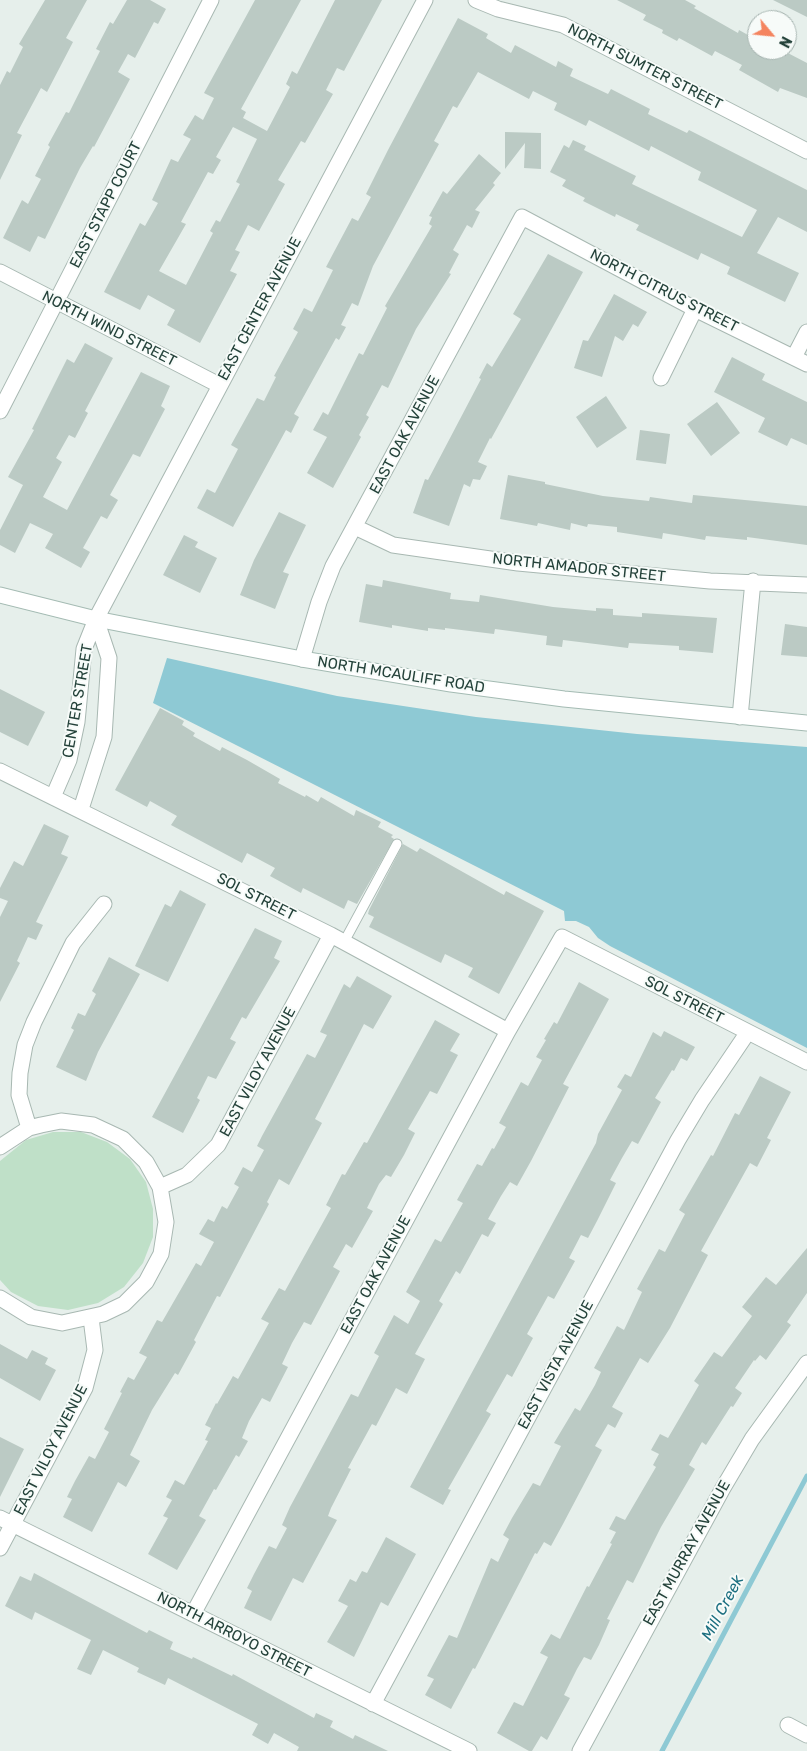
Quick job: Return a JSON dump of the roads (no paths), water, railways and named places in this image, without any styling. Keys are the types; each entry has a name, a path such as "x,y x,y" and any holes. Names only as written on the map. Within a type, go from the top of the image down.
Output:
{"street":[{"name":"EAST STAPP COURT","path":"0,411 211,0"},
{"name":"EAST CENTER AVENUE","path":"96,619 425,0"},
{"name":"NORTH SUMTER STREET","path":"476,0 498,10 563,25 807,151"},
{"name":"NORTH CITRUS STREET","path":"522,217 695,309 801,360"},
{"name":"EAST OAK AVENUE","path":"302,659 319,602 333,566 522,217"},
{"name":"NORTH WIND STREET","path":"0,272 219,385"},
{"path":"661,378 695,309"},
{"path":"801,360 807,332"},
{"name":"NORTH AMADOR STREET","path":"355,527 393,545 426,551 639,575 710,581 807,584"},
{"path":"740,716 753,581"},
{"name":"NORTH MCAULIFF ROAD","path":"0,595 96,619 302,659 498,690 807,723"},
{"name":"CENTER STREET","path":"52,797 69,760 77,722 84,649 96,619"},
{"name":"CENTER STREET","path":"81,809 104,737 110,658 96,619"},
{"name":"SOL STREET","path":"0,771 81,809 338,938 508,1031"},
{"path":"29,1128 19,1095 20,1073 25,1045 34,1022 73,944 104,904"},
{"name":"EAST OAK AVENUE","path":"193,1614 508,1031 562,937"},
{"name":"SOL STREET","path":"562,937 807,1062"},
{"name":"EAST VILOY AVENUE","path":"160,1188 187,1175 218,1145 338,938"},
{"name":"EAST VISTA AVENUE","path":"373,1704 678,1140 702,1100 748,1032"},
{"path":"0,1147 29,1128 61,1121 94,1125 123,1139 146,1162 160,1188 166,1222 161,1254 146,1282 124,1304 92,1318 62,1323 30,1317 0,1298"},
{"name":"EAST VILOY AVENUE","path":"0,1548 6,1521 85,1388 95,1350 92,1318"},
{"name":"EAST MURRAY AVENUE","path":"580,1751 723,1488 752,1439 807,1362"},
{"name":"NORTH ARROYO STREET","path":"6,1521 469,1751"},
{"path":"788,1725 807,1734"}],"lane":[{"path":"338,938 397,844"}],"water":[{"path":"167,658 337,696 476,717 637,734 807,747 807,1048 610,946 598,938 589,927 576,921 565,921 564,911 153,703"}],"waterway":[{"name":"Mill Creek","path":"662,1751 807,1476"}]}
